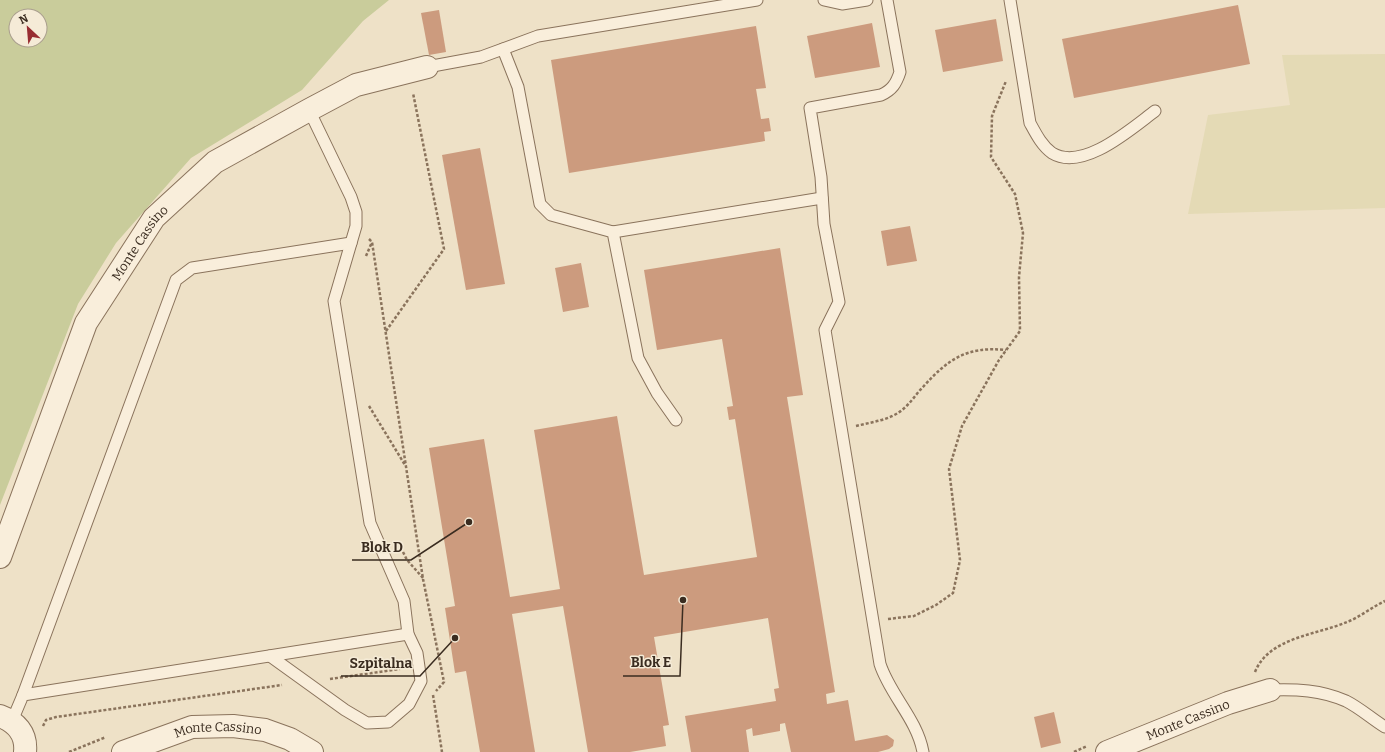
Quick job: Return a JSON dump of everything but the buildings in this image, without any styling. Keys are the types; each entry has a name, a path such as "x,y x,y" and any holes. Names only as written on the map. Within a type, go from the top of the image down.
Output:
{"street":[{"name":"Monte Cassino","path":"0,558 86,323 154,218 215,162 356,85 418,69"},
{"name":"Monte Cassino","path":"1107,752 1260,692"},
{"path":"6,718 22,733 26,745 26,752"},
{"name":"Monte Cassino","path":"123,752 192,727 233,726 265,730 290,739 312,752"}],"lane":[{"path":"418,69 481,57 538,36 757,0"},
{"path":"824,0 842,4 867,0"},
{"path":"887,0 900,72 897,81 890,90 881,95 810,108 821,177 824,224 839,302 825,330 874,620 880,664 884,678 921,740 923,752"},
{"path":"1010,0 1030,123 1040,141 1052,153 1066,158 1089,154 1110,145 1155,111"},
{"path":"503,49 518,87 540,204 551,215 613,232 822,198"},
{"path":"270,656 345,710 368,723 388,722 409,704 421,681 417,652 408,634 404,601 370,523 334,301 356,226 356,212 351,197 309,110"},
{"path":"613,232 638,358 657,393 676,420"},
{"path":"6,718 23,695 176,280 192,268 351,243"},
{"path":"23,695 408,634"},
{"path":"1260,692 1301,689 1327,694 1347,702 1385,727"}],"path":[{"path":"385,331 444,249 418,69"},
{"path":"874,620 914,616 936,605 953,593 960,560 949,469 962,426 1006,350 1020,331 1019,277 1022,232 1015,194 991,157 992,116 1007,78 1022,73"},
{"path":"363,263 372,242 423,578 444,682 433,695 443,751"},
{"path":"842,428 884,420 902,410 945,364 967,353 987,348 1006,350"},
{"path":"367,404 406,467"},
{"path":"400,547 407,560 423,578"},
{"path":"1260,692 1250,682 1256,669 1272,650 1292,640 1348,622 1385,601"},
{"path":"42,732 46,720 56,717 400,669"}],"shaded area":[{"path":"1385,54 1385,208 1188,214 1208,115 1290,105 1282,55"}],"green space":[{"path":"0,0 389,0 363,21 302,90 191,158 116,243 78,304 0,505"}],"place":[{"name":"Blok D","path":"469,522"},
{"name":"Blok E","path":"683,600"},
{"name":"Szpitalna","path":"455,638"}]}
